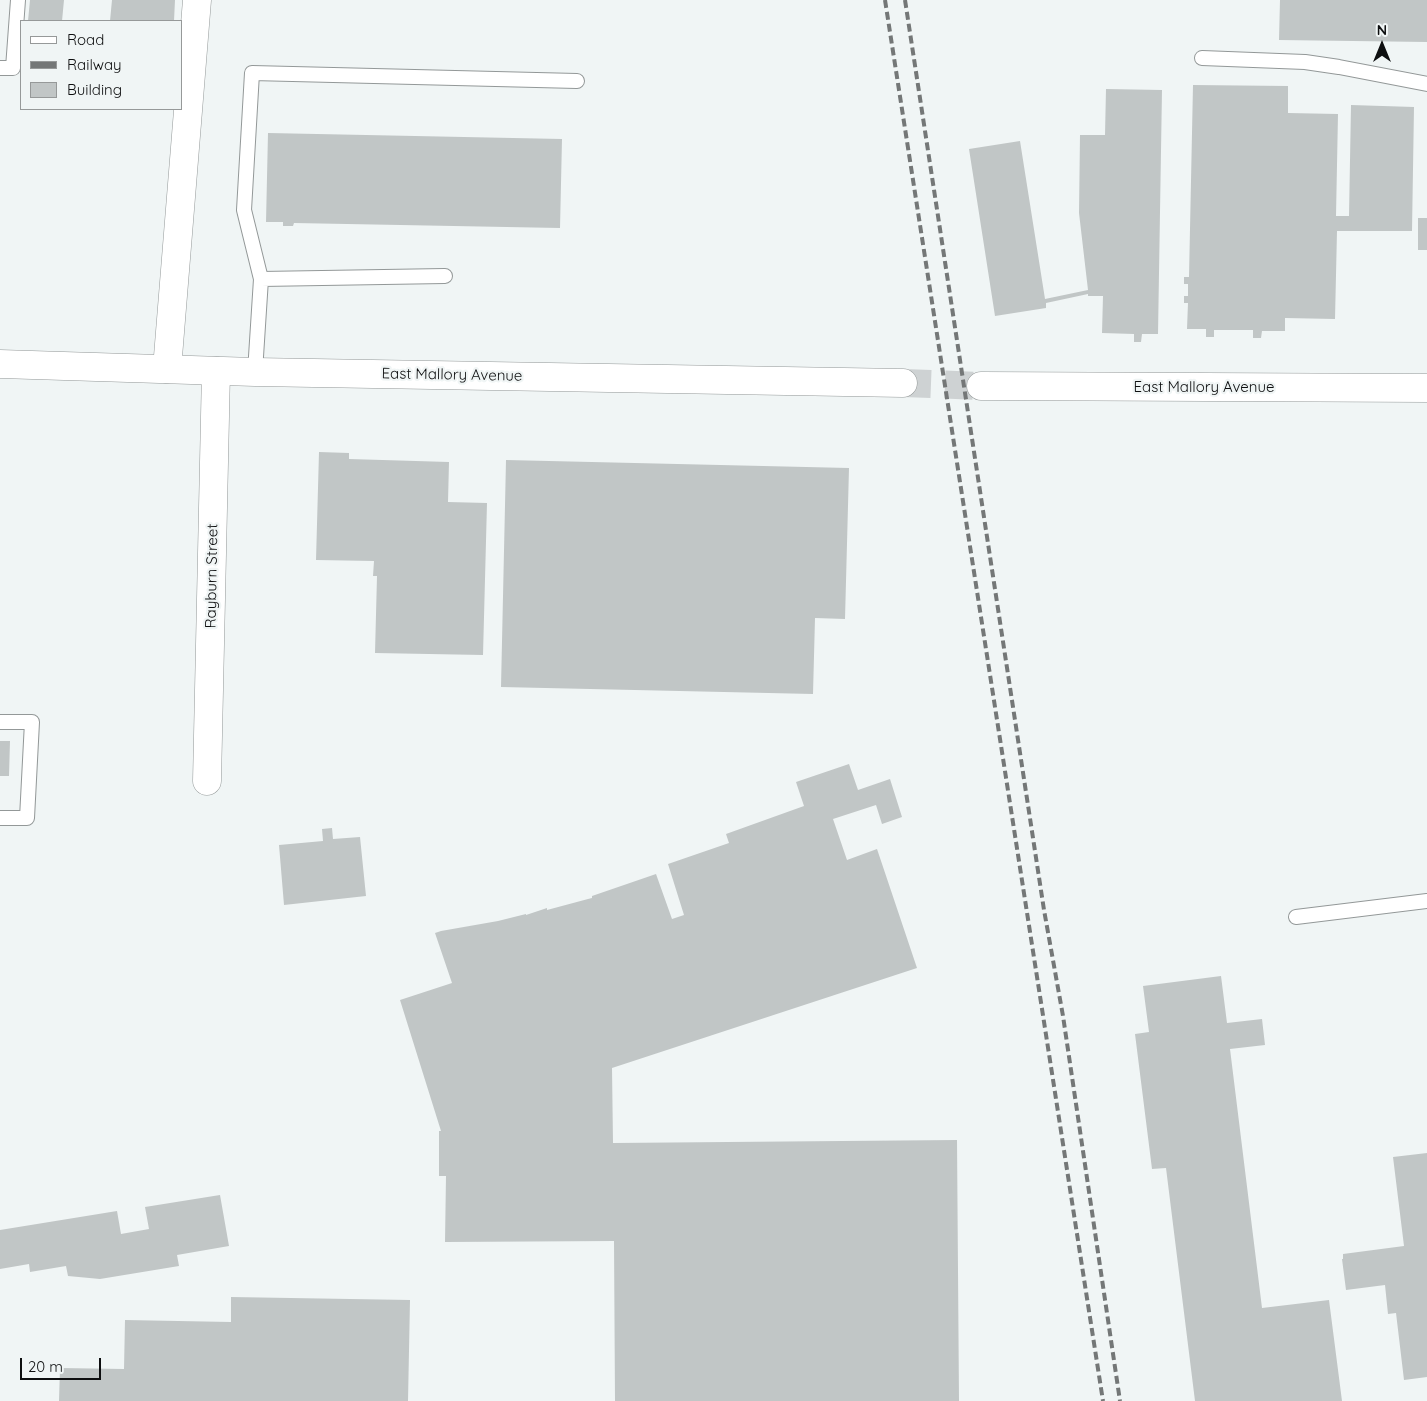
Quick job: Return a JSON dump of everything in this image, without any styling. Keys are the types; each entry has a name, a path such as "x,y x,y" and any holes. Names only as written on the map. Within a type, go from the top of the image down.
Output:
{"main road":[{"path":"167,369 197,0"},
{"name":"East Mallory Avenue","path":"0,364 255,372 903,382"},
{"name":"Rayburn Street","path":"207,781 216,371"},
{"name":"East Mallory Avenue","path":"981,386 1427,388"}],"lane":[{"path":"0,68 12,68 18,0"},
{"path":"1202,58 1305,62 1427,84"},
{"path":"255,372 261,279 244,210 252,73 578,80"},
{"path":"261,279 445,276"},
{"path":"0,722 32,722 27,818 0,818"},
{"path":"1296,917 1427,902"}],"building":[{"path":"30,0 64,0 62,20 28,20"},
{"path":"112,0 175,0 174,20 110,20"},
{"path":"1280,0 1427,0 1427,42 1279,40"},
{"path":"1193,85 1288,86 1288,113 1338,114 1336,216 1349,216 1351,105 1414,107 1412,231 1337,231 1335,319 1285,318 1285,331 1262,331 1261,338 1253,338 1253,330 1214,330 1214,337 1206,337 1206,329 1187,329 1188,303 1184,303 1184,296 1188,296 1188,284 1184,284 1184,277 1189,277"},
{"path":"1106,89 1162,90 1158,334 1142,334 1141,342 1134,342 1134,334 1102,333 1103,296 1088,296 1088,294 1046,303 1046,308 995,316 969,149 1020,141 1045,299 1088,290 1079,213 1080,135 1105,135"},
{"path":"268,133 562,139 560,228 294,223 293,226 283,226 283,222 266,222"},
{"path":"1418,218 1427,218 1427,250 1418,250"},
{"path":"319,452 349,453 349,459 449,462 448,502 487,503 483,655 375,653 377,576 373,576 374,561 316,560"},
{"path":"506,460 849,468 845,619 815,618 813,694 501,687"},
{"path":"0,741 10,741 9,776 0,776"},
{"path":"849,764 858,790 890,779 902,817 882,824 876,805 833,819 847,860 877,849 917,968 612,1068 613,1143 957,1140 959,1401 615,1401 614,1241 445,1242 446,1176 439,1176 439,1131 441,1131 400,1000 452,983 435,933 441,931 526,915 547,908 547,910 592,898 592,896 656,874 672,919 684,915 668,864 729,843 726,834 804,806 796,782"},
{"path":"332,828 333,839 360,837 366,896 284,905 279,845 323,841 322,829"},
{"path":"1221,976 1227,1023 1262,1019 1265,1045 1230,1049 1262,1308 1329,1300 1342,1401 1195,1401 1166,1168 1152,1169 1135,1034 1149,1032 1143,986"},
{"path":"1427,1153 1427,1377 1404,1380 1396,1313 1388,1314 1385,1285 1346,1290 1342,1259 1343,1254 1404,1246 1393,1157"},
{"path":"220,1195 229,1246 177,1255 179,1266 100,1279 68,1276 66,1266 30,1272 29,1264 0,1269 0,1230 117,1211 121,1234 149,1229 145,1207"},
{"path":"231,1297 410,1300 408,1401 59,1401 60,1368 124,1369 125,1320 231,1322"}],"tunnel":[{"path":"903,383 981,386"}],"railway":[{"path":"885,0 1103,1401"},
{"path":"905,0 1044,910 1063,1016 1120,1401"}]}
